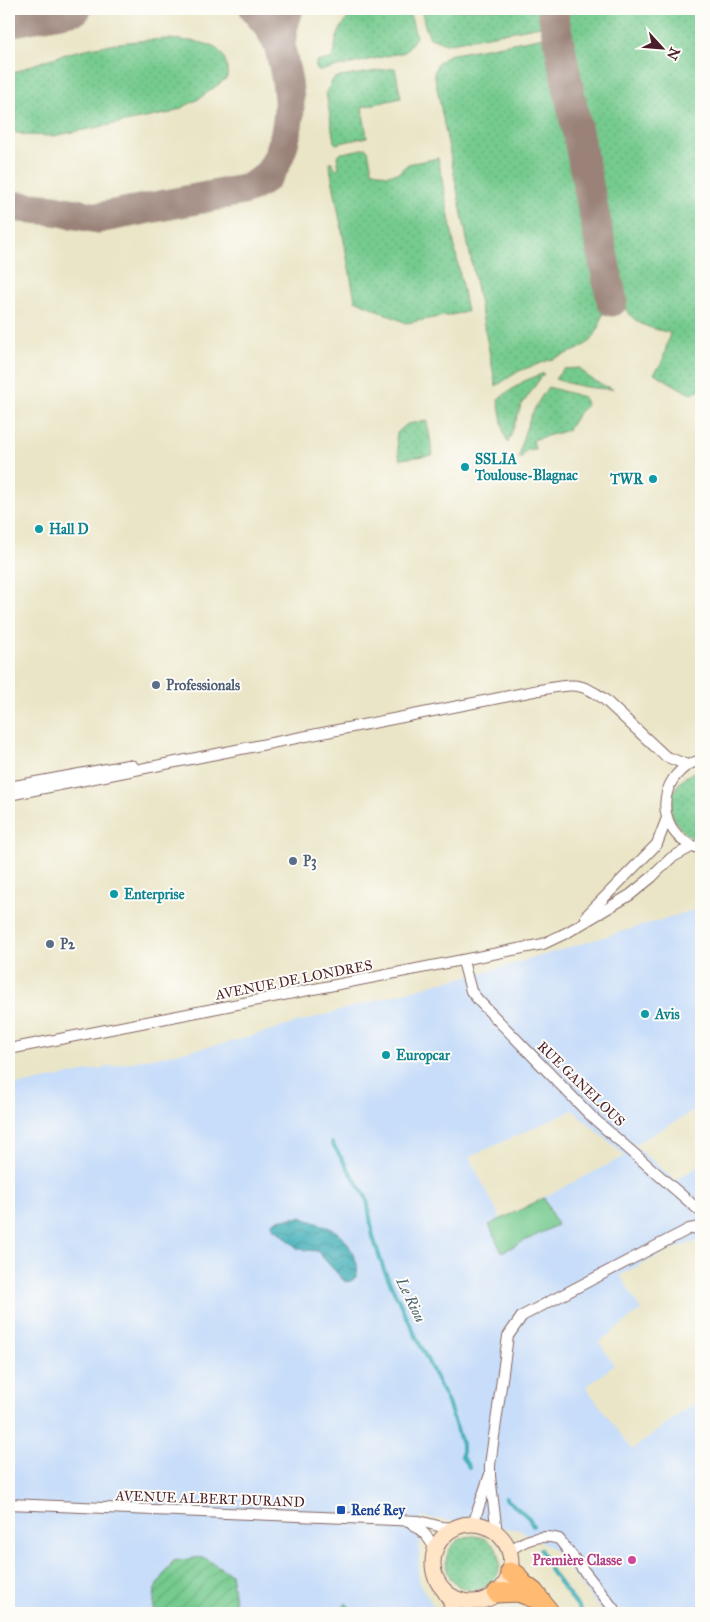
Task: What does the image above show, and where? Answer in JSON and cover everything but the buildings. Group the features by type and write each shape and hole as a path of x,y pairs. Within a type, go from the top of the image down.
{"highway":[{"path":"510,1572 534,1592 545,1607"},
{"path":"497,1593 523,1593 545,1607"}],"street":[{"path":"9,795 547,689 579,685 593,691 604,699 665,756 687,765"},
{"path":"697,847 678,837 670,827 665,801 668,788 674,777 687,765 701,760"},
{"path":"9,788 128,765 146,768"},
{"name":"AVENUE DE LONDRES","path":"580,924 657,844 667,818"},
{"name":"AVENUE DE LONDRES","path":"9,1049 543,944 568,932 630,895 671,858 697,847"},
{"name":"RUE GANELOUS","path":"463,961 471,991 485,1006 592,1117 701,1212"},
{"path":"473,1524 490,1476 508,1336 522,1316 689,1229 701,1227"},
{"path":"490,1476 497,1533"},
{"name":"AVENUE ALBERT DURAND","path":"9,1504 419,1521 442,1527 456,1528"},
{"path":"409,1522 424,1531 436,1552"},
{"path":"444,1590 470,1608 497,1593 507,1580 510,1572 509,1551 503,1539 486,1526 473,1524 456,1528 444,1536 436,1552 433,1564 434,1572 440,1585 451,1602 452,1613"},
{"path":"509,1551 526,1540 542,1536 558,1539 617,1613"}],"shaded area":[{"path":"701,908 701,1107 634,1145 675,1180 701,1165 701,1240 672,1249 620,1275 641,1310 599,1342 614,1365 586,1387 632,1450 701,1398 701,1613 603,1613 552,1548 520,1530 421,1517 418,1581 434,1607 434,1613 9,1613 9,1087 226,1043 441,982 483,973","holes":["573,1110 625,1156 501,1219 469,1157"]},
{"path":"512,1609 529,1610 531,1613 500,1613"}],"green space":[{"path":"358,9 409,9 416,37 405,52 319,71 316,69 316,62 333,58 336,40 341,28"},
{"path":"421,9 543,9 546,25 446,44 430,38"},
{"path":"561,9 701,9 701,390 690,394 654,373 662,363 670,333 637,322 623,305"},
{"path":"550,36 604,308 599,328 591,341 577,350 519,371 496,386 434,73 437,64 448,55"},
{"path":"169,39 210,45 218,50 227,66 227,78 197,100 171,113 53,136 26,135 9,131 9,75 48,60 87,49 127,42"},
{"path":"395,68 401,98 362,107 367,137 336,144 334,142 326,92 334,78"},
{"path":"366,148 372,170 386,175 398,173 408,164 438,158 467,312 406,323 355,300 329,162 332,162 336,169 339,168 338,154"},
{"path":"580,368 587,376 613,389 584,387 555,379 563,369"},
{"path":"544,373 521,406 508,443 504,434 498,399 524,381"},
{"path":"548,387 584,397 586,406 577,415 568,430 533,440 535,449 530,449 524,453 522,458 519,458 529,421"},
{"path":"427,421 433,455 400,459 396,439 397,433 407,424"},
{"path":"701,769 701,842 688,835 679,826 673,816 671,805 673,794 678,784"},
{"path":"544,1198 557,1225 502,1252 489,1225"},
{"path":"468,1536 478,1536 488,1540 496,1548 500,1563 496,1578 488,1586 478,1590 468,1590 458,1586 450,1578 446,1568 446,1558 450,1548 458,1540"},
{"path":"203,1557 231,1574 237,1613 153,1613 155,1589 173,1561"},
{"path":"346,1603 355,1613 336,1613"}],"water":[{"path":"300,1217 329,1227 342,1236 356,1260 357,1275 353,1280 345,1282 317,1251 298,1249 274,1229 272,1224 276,1220"}],"waterway":[{"name":"Le Riou","path":"332,1143 367,1199 373,1237 384,1270 448,1403 462,1444 462,1457 469,1467"},
{"name":"Le Riou","path":"505,1498 529,1518 533,1526"},
{"name":"Le Riou","path":"540,1549 553,1574 583,1613"}],"taxiway":[{"path":"9,22 76,9"},
{"path":"255,9 270,27 280,48 282,28 288,9"},
{"path":"552,9 612,301"},
{"path":"9,206 54,210 98,218 243,190 260,182 275,165 284,140 289,113 286,74 280,48"}],"place":[{"name":"SSLIA Toulouse-Blagnac","path":"465,467"},
{"name":"TWR","path":"653,479"},
{"name":"Hall D","path":"39,529"},
{"name":"Professionals","path":"156,685"},
{"name":"P3","path":"293,861"},
{"name":"Enterprise","path":"114,894"},
{"name":"P2","path":"50,944"},
{"name":"Avis","path":"645,1014"},
{"name":"Europcar","path":"386,1055"},
{"name":"René Rey","path":"341,1510"},
{"name":"Première Classe","path":"632,1560"}]}
